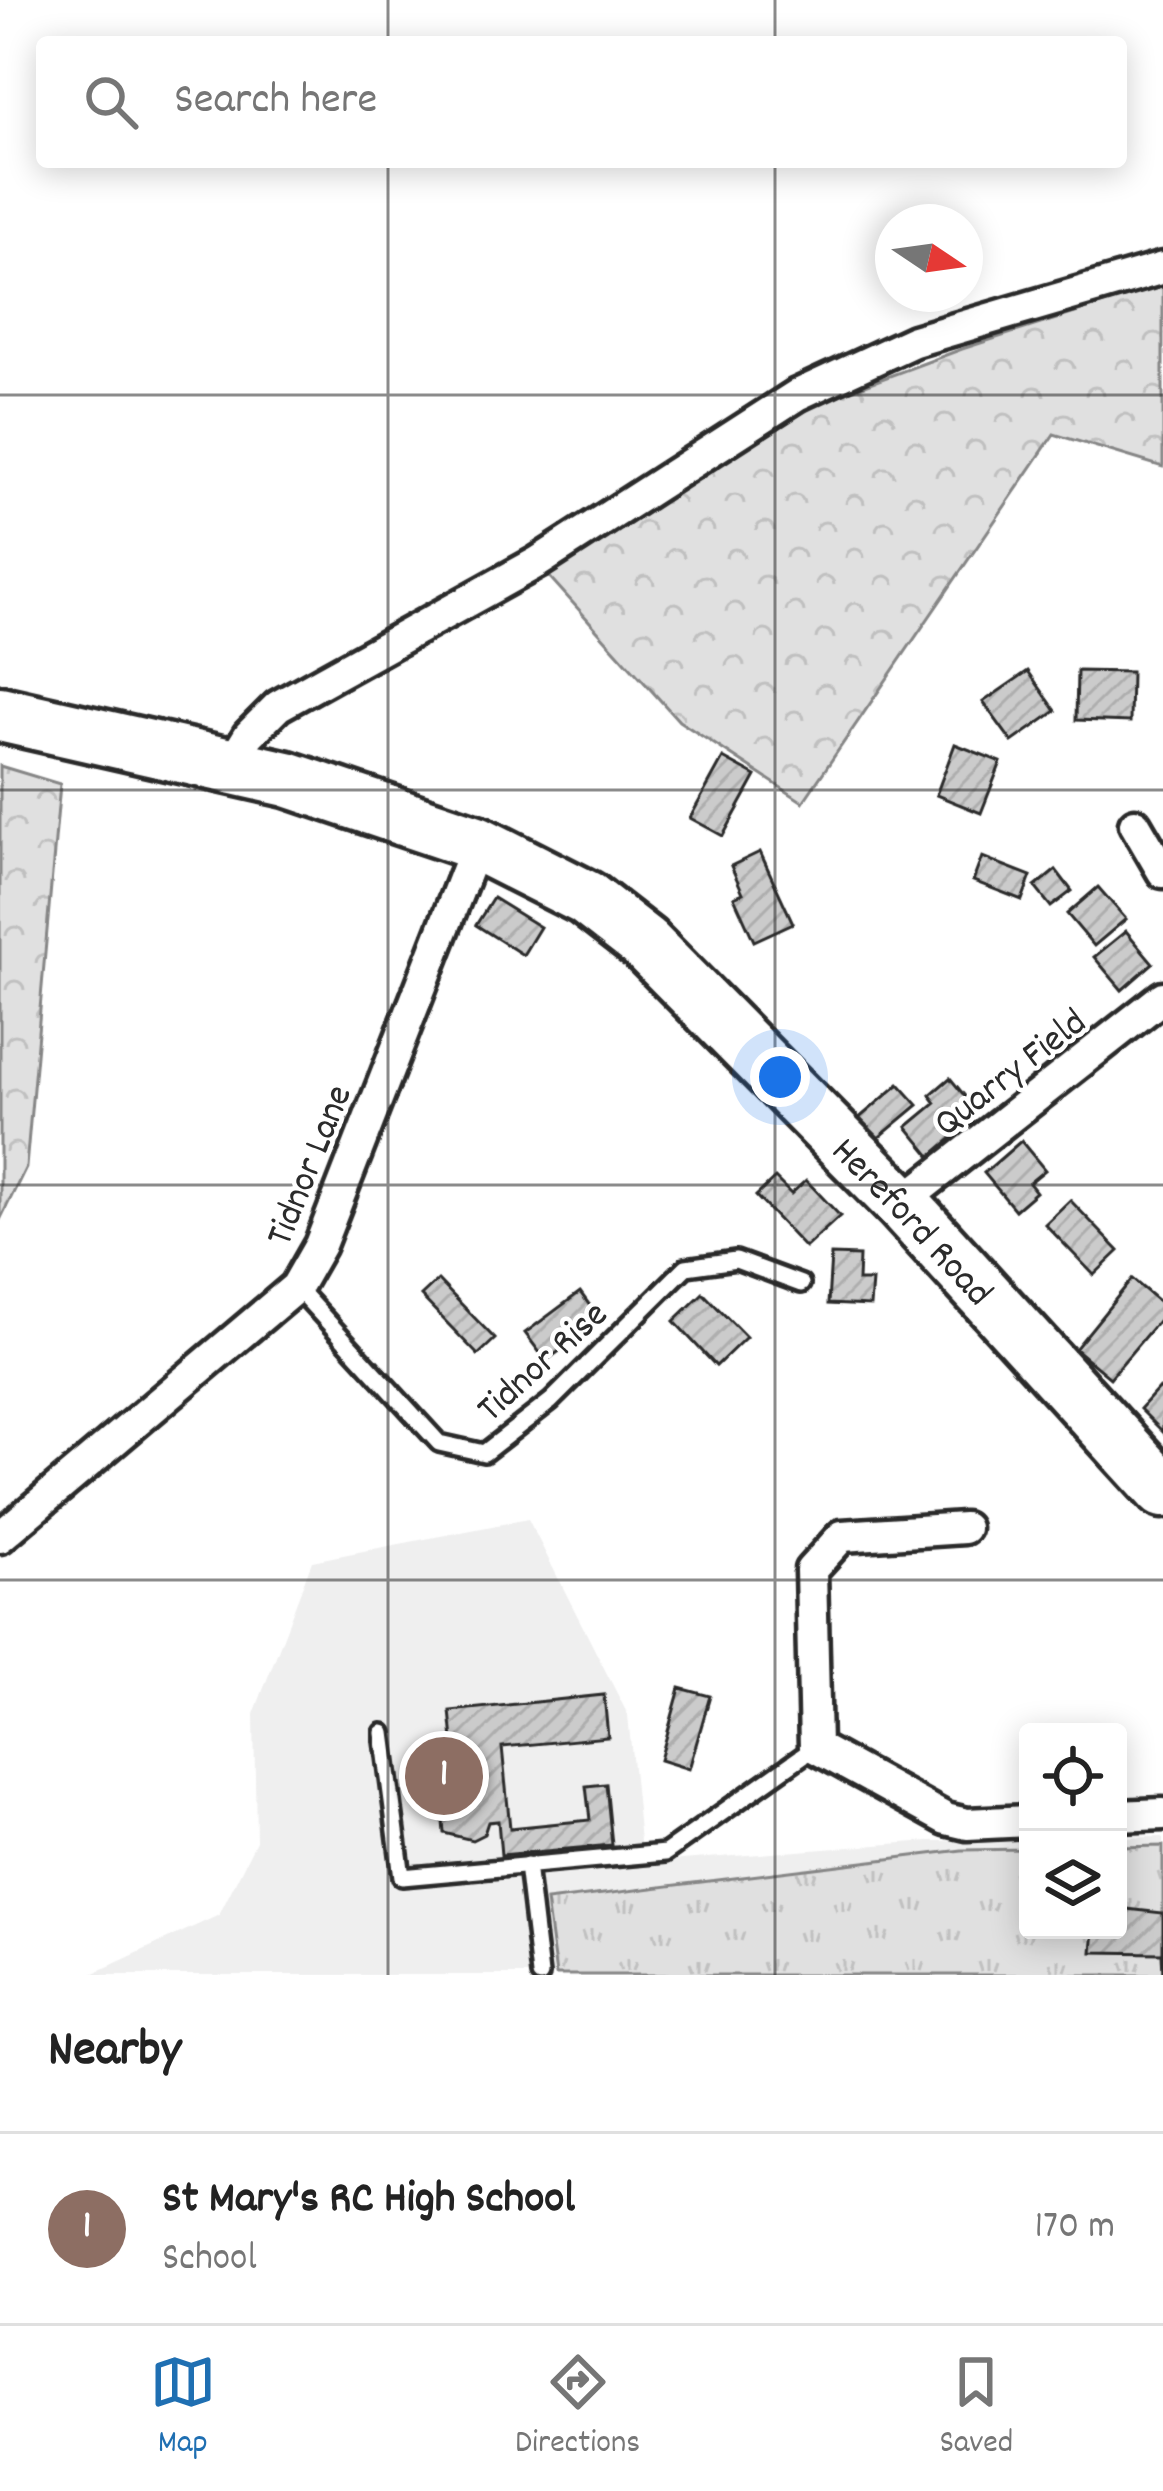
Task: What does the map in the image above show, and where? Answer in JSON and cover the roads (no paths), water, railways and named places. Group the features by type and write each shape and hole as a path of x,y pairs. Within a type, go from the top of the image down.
{"highway":[{"name":"Hereford Road","path":"15,717 287,779 477,843 586,898 644,944 901,1203 1163,1490"}],"street":[{"path":"230,766 250,734 278,706 538,562 797,395 914,341 1163,268"},
{"path":"1135,824 1163,872"},
{"name":"Tidnor Lane","path":"0,1537 296,1287 320,1245 477,843"},
{"name":"Quarry Field","path":"901,1203 1163,997"},
{"path":"964,1528 842,1536 811,1570 815,1747 946,1820 1019,1821"},
{"path":"1127,1816 1163,1814"}],"lane":[{"name":"Tidnor Rise","path":"296,1287 439,1443 484,1453 550,1401 686,1267 736,1261 801,1284"},
{"path":"383,1733 402,1876 665,1853 815,1747"},
{"path":"527,1865 540,1975"}],"place":[{"name":"St Mary's RC High School","path":"444,1776"}]}
